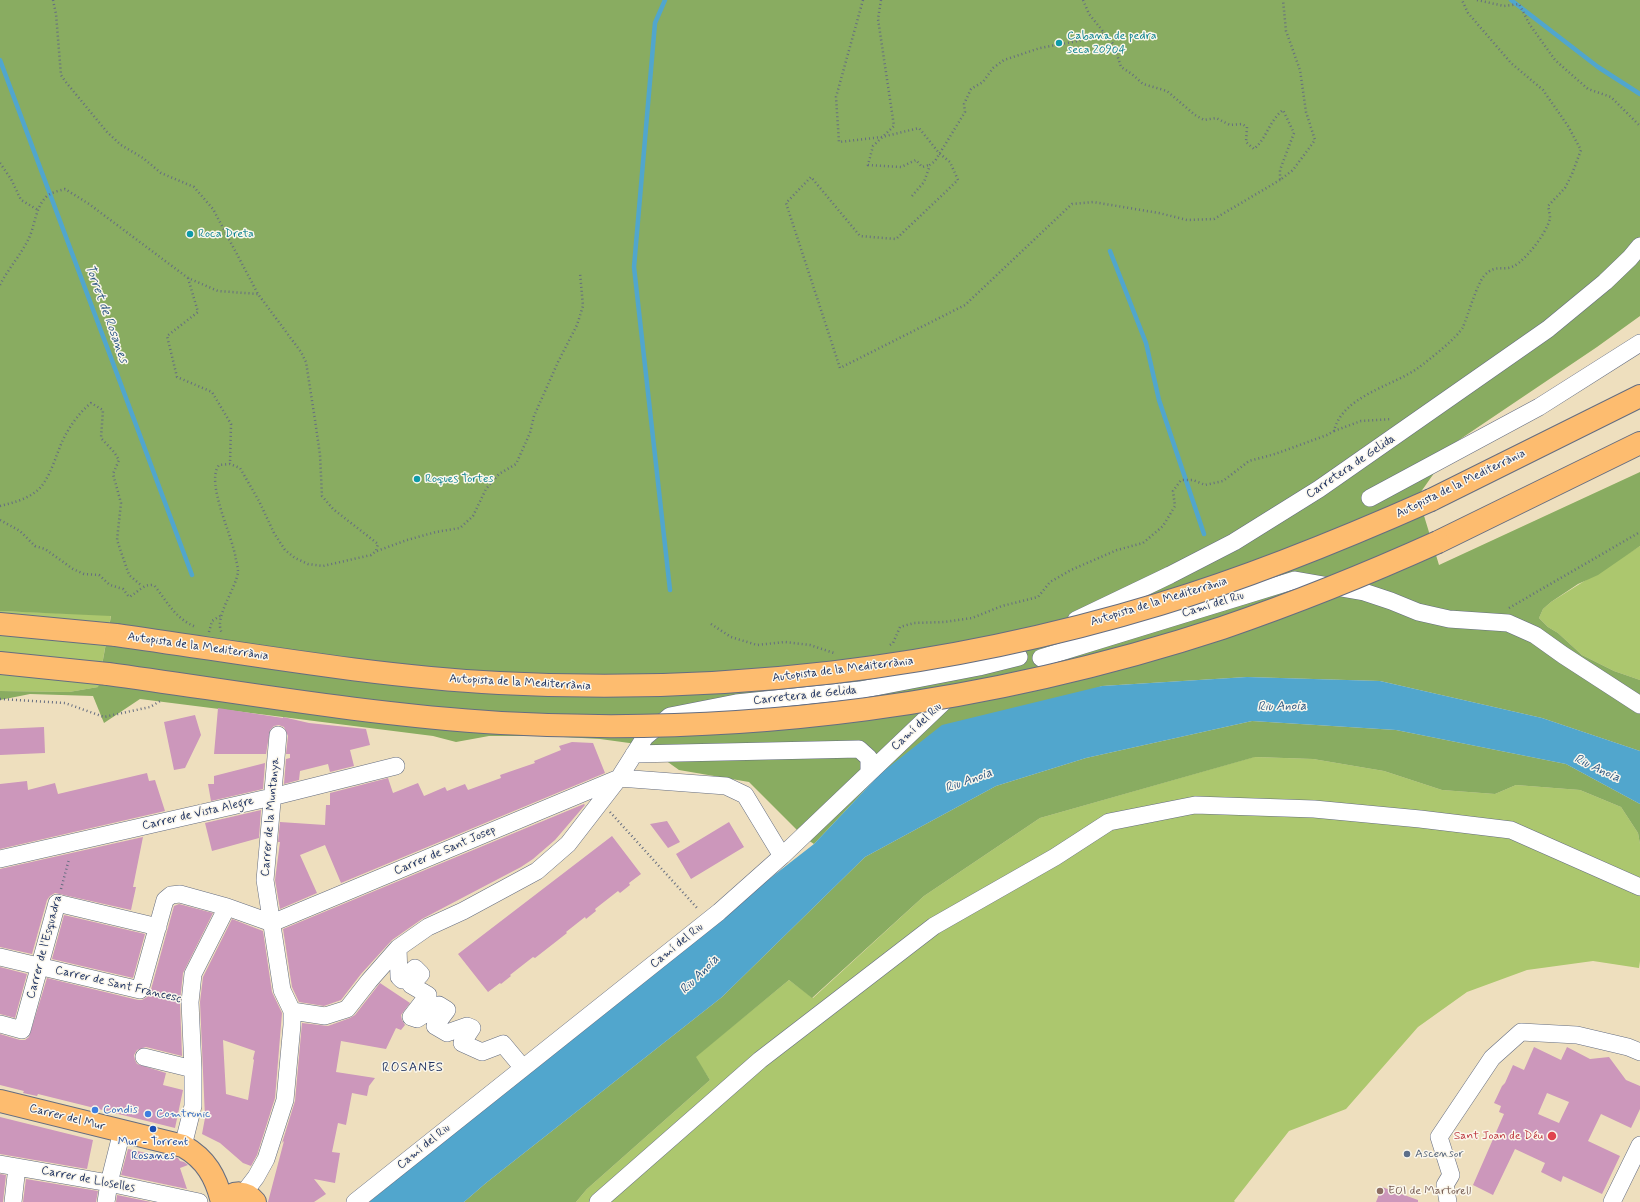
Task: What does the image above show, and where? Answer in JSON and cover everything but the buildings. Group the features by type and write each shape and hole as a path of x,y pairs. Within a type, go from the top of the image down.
{"main road":[{"name":"Autopista de la Mediterrània","path":"0,624 116,635 371,672 499,683 664,686 768,679 874,667 951,655 1023,641 1126,614 1196,593 1295,558 1431,500 1640,396"},
{"path":"0,663 108,674 360,710 432,718 504,723 577,726 671,726 794,718 866,709 938,699 1044,677 1149,650 1253,617 1354,579 1438,542 1640,443"},
{"name":"Carrer del Mur","path":"0,1101 183,1146 197,1156 215,1179 236,1199"}],"street":[{"name":"Carretera de Gelida","path":"292,1011 325,1016 347,1010 369,981 398,948 428,927 463,911 537,871 568,844 619,778 646,737 670,716 736,703 860,690 980,666 1019,657 1022,647 1030,644 1037,651 1079,619 1234,542 1319,489 1548,329 1605,282 1640,246"},
{"path":"1370,498 1539,407 1640,343"},
{"name":"Camí del Riu","path":"1037,651 1296,580 1364,592 1391,600 1418,612 1449,619 1508,623 1535,635 1640,705"},
{"name":"Camí del Riu","path":"355,1202 708,921 782,856 980,666"},
{"name":"Carrer de la Muntanya","path":"278,735 265,880 282,990 292,1011"},
{"path":"634,754 859,749 869,758 869,772"},
{"name":"Carrer de Vista Alegre","path":"0,859 272,797 396,766"},
{"path":"619,778 726,786 745,795 782,856"},
{"name":"Carrer de Sant Josep","path":"272,923 619,778"},
{"path":"598,1202 760,1060 934,926 1055,857 1109,822 1195,805 1314,810 1420,819 1511,830 1640,887"},
{"path":"140,990 165,900 171,895 180,894 227,906 272,923"},
{"path":"57,904 158,927"},
{"name":"Carrer de l'Esquadra","path":"0,1024 22,1030 57,904"},
{"path":"183,1146 193,1106 190,1002 193,974 227,906"},
{"path":"398,948 399,977 402,980 415,968 421,974 410,985 428,994 411,1017 417,1019 438,1005 447,1010 435,1026 446,1033 466,1026 472,1028 462,1043 482,1052 503,1044 523,1068"},
{"name":"Carrer de Sant Francesc","path":"0,957 140,990"},
{"path":"236,1199 256,1177 266,1159 284,1100 292,1025 292,1011"},
{"path":"1448,1202 1445,1185 1451,1175 1439,1137 1492,1058 1520,1029 1577,1035 1628,1047 1640,1052"},
{"path":"144,1057 193,1070"},
{"path":"106,1202 109,1183 122,1131"},
{"path":"1612,1202 1640,1145"},
{"name":"Carrer de Lloselles","path":"0,1164 109,1183 199,1202"},
{"path":"14,1202 17,1167"}],"path":[{"path":"53,0 56,14 61,76 64,81 107,132 121,145 143,158 161,173 194,187 213,209 258,294 301,352 306,362 320,455 322,496 333,509 378,544 376,551"},
{"path":"863,0 836,97 839,142 882,138 919,128 939,153 950,162 958,180 896,239 860,236 812,177 786,203 840,368 965,305 1072,204 1093,202 1159,213 1187,220 1214,219 1280,180 1293,170 1314,140 1306,112 1300,70 1286,31 1283,0"},
{"path":"881,0 878,19 894,126 873,146 868,165 901,167 916,160 922,167 930,165 935,161 965,112 964,104 971,89 983,82 993,68 1004,60 1040,48 1094,38 1104,33"},
{"path":"1083,0 1089,14 1114,45 1121,67 1143,84 1167,91 1195,116 1204,120 1216,118 1230,125 1242,124 1247,127 1246,142 1254,149 1262,142 1268,128 1276,116 1283,110 1294,133 1280,170 1280,180"},
{"path":"1334,431 1336,423 1355,402 1417,369 1462,329 1482,277 1494,268 1513,266 1526,256 1542,235 1550,219 1548,206 1565,188 1581,150 1568,126 1543,90 1511,63 1468,13 1462,0"},
{"path":"1477,0 1504,6 1519,4"},
{"path":"1519,4 1521,0"},
{"path":"1519,4 1530,25 1555,60 1588,89 1610,97 1640,126"},
{"path":"0,163 11,179 21,200 38,210"},
{"path":"912,196 924,182 930,165"},
{"path":"0,285 28,240 38,210 46,197 54,192 65,189 89,204 188,278 218,291 258,294"},
{"path":"224,636 220,630 221,616 230,596 238,571 233,544 215,490 214,475 215,470 219,465 230,464 240,468 259,501 274,534 285,550 295,558 308,564 323,566 371,555 376,551 407,540 436,532 460,528 473,516 486,489 499,474 516,464 530,433 534,416 541,399 577,325 582,306 580,273"},
{"path":"188,278 198,312 166,336 177,377 212,392 231,424 230,464"},
{"path":"0,506 18,502 36,492 47,478 66,433 84,409 91,403 102,410 101,438 114,452 118,460 113,474 121,504 117,540 129,574 142,586"},
{"path":"886,648 893,643 900,627 914,623 944,622 972,618 1002,606 1038,597 1050,582 1071,570 1117,550 1143,543 1163,526 1175,506 1173,491 1181,480 1193,480 1205,485 1223,481 1249,461 1312,442 1334,431 1362,421 1397,418 1408,428"},
{"path":"0,520 20,531 34,546 45,549 73,569 84,574 99,576 110,585 123,589 129,597 136,594 142,586 147,584 154,585 173,612 188,624 197,628"},
{"path":"1487,622 1640,532"},
{"path":"711,624 731,637 757,645 785,642 810,644 836,654"},
{"path":"204,629 210,630"},
{"path":"0,699 65,703 104,716 150,707"},
{"path":"601,802 708,921"},
{"name":"Carrer de l'Esquadra","path":"57,904 73,842"},
{"name":"Carrer de Sant Francesc","path":"140,990 190,1002"}],"green space":[{"path":"0,0 1640,0 1640,316 1597,347 1456,442 1418,496 1439,565 1640,472 1640,546 1598,575 1578,584 1551,602 1543,609 1539,618 1582,655 1614,671 1640,680 1640,751 1542,718 1380,681 1247,677 1102,686 880,774 814,844 805,838 749,782 679,770 644,745 600,739 545,736 489,736 456,742 433,736 140,699 104,723 93,696 30,694 0,700 0,691 69,692 98,687 111,616 0,611"},
{"path":"1640,546 1640,680 1614,671 1582,655 1539,618 1543,609 1551,602"},
{"path":"0,611 111,615 98,687 69,692 0,691"},
{"path":"1252,721 1396,730 1566,764 1640,804 1640,844 1638,833 1621,807 1580,790 1516,785 1495,794 1442,790 1384,771 1313,759 1255,757 1040,818 924,896 812,998 789,980 696,1057 710,1080 587,1189 576,1202 464,1202 722,997 865,857 996,786 1086,758"},
{"path":"1254,757 1313,759 1384,771 1442,790 1495,794 1516,785 1580,790 1621,807 1638,833 1640,844 1639,968 1593,961 1527,970 1467,992 1418,1027 1346,1109 1289,1131 1234,1201 1235,1202 576,1202 587,1189 710,1080 695,1057 789,980 813,998 924,896 1040,818"}],"water":[{"name":"Riu Anoia","path":"1247,677 1380,681 1542,718 1640,751 1640,804 1566,764 1396,730 1252,721 1086,758 996,786 865,857 722,997 464,1202 369,1202 728,911 814,844 880,774 942,725 1102,686"}],"waterway":[{"path":"665,0 655,23 634,267 670,590"},
{"path":"1511,0 1598,67 1640,94"},
{"name":"Torret de Rosanes","path":"0,60 192,575"},
{"path":"1110,251 1146,343 1159,400 1204,534"}],"place":[{"name":"Cabana de pedra seca 20904","path":"1059,43"},
{"name":"Roca Dreta","path":"190,234"},
{"name":"Roques Tortes","path":"417,479"},
{"name":"Condis","path":"95,1110"},
{"name":"Comtronic","path":"148,1114"},
{"name":"Mur - Torrent Rosanes","path":"153,1129"},
{"name":"Sant Joan de Déu","path":"1552,1136"},
{"name":"Ascensor","path":"1407,1154"},
{"name":"EOI de Martorell","path":"1380,1191"}],"district":[{"name":"ROSANES","path":"413,1068"}]}
